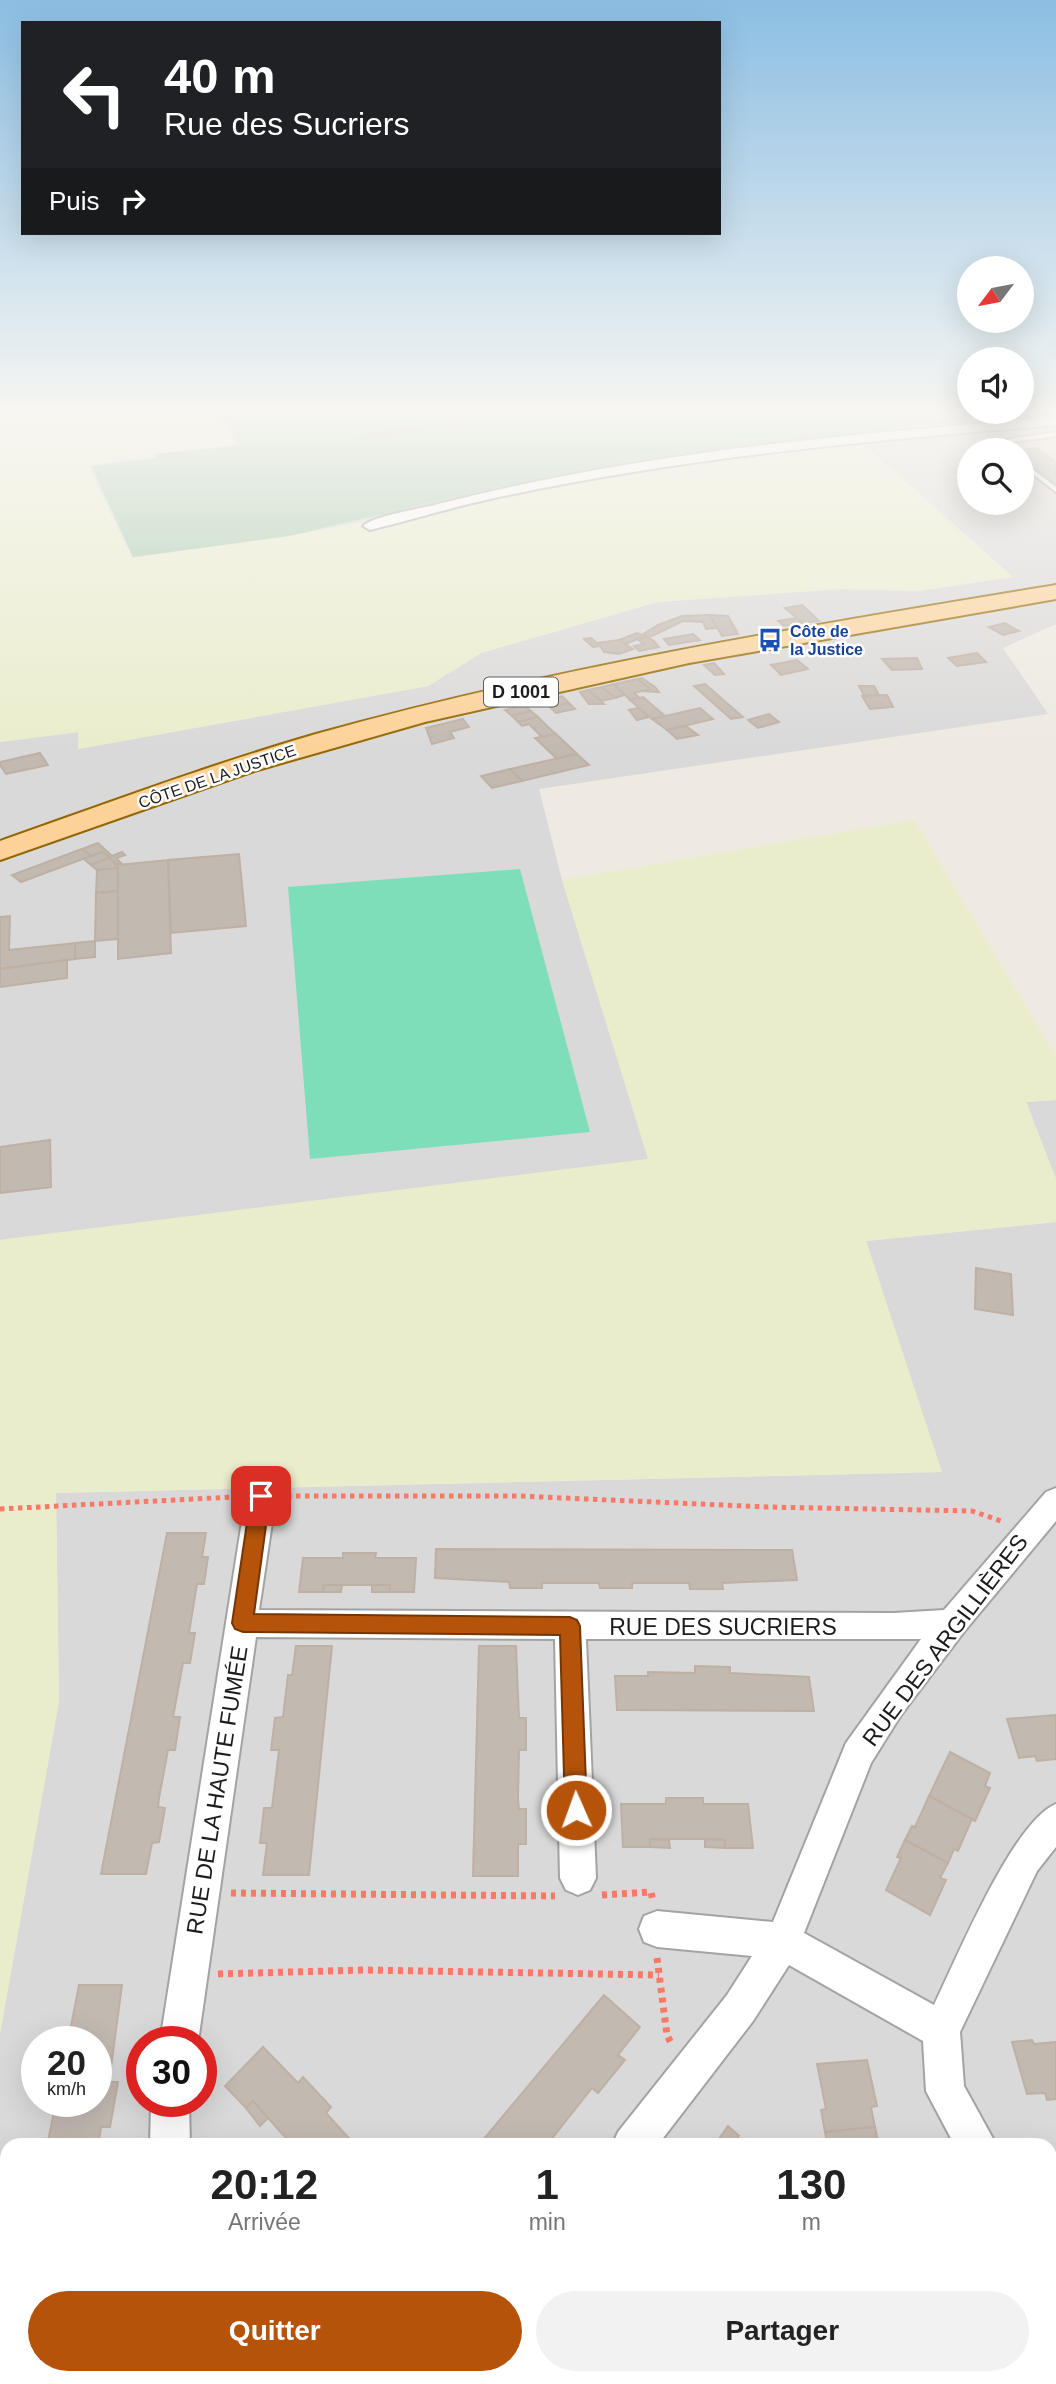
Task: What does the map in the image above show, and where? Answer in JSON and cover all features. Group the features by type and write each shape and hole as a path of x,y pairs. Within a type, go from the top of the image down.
{"main road":[{"name":"CÔTE DE LA JUSTICE","path":"0,851 246,765 407,719 687,655 1056,592"}],"street":[{"name":"RUE DE LA HAUTE FUMÉE","path":"181,2026 261,1496"},
{"name":"RUE DES ARGILLIÈRES","path":"638,2138 740,2008 783,1941 858,1754 890,1705 952,1623 1056,1500"},
{"name":"RUE DES SUCRIERS","path":"243,1623 894,1627 952,1623"},
{"path":"570,1626 577,1890"},
{"path":"972,2138 945,2091 941,2030 1025,1859 1056,1820"},
{"path":"657,1929 783,1941 941,2030"},
{"path":"170,2117 170,2138"}],"path":[{"path":"0,1509 261,1496 519,1496 767,1507 972,1511 1028,1530"},
{"path":"202,1893 577,1890 651,1892 667,2035 686,2077"},
{"path":"189,1975 365,1970 659,1975"}],"shaded area":[{"path":"117,526 342,526 276,539 132,559"},
{"path":"456,526 1056,526 1056,624 1003,648 1048,714 539,789 562,880 649,1159 0,1240 0,742 78,732 78,749 428,686 481,653 657,602 840,589 920,591"},
{"path":"1056,1100 1056,1179 1026,1102"},
{"path":"1056,1222 1056,2138 0,2138 0,2034 59,1701 56,1493 941,1472 866,1241"}],"green space":[{"path":"0,526 117,526 132,558 341,526 956,526 1013,577 920,591 840,589 657,602 481,653 428,686 78,749 78,732 0,742"},
{"path":"119,526 331,526 289,536 133,557"},
{"path":"914,820 1056,1057 1056,1100 1026,1102 1056,1179 1056,1222 866,1241 942,1472 56,1493 59,1701 0,2034 0,1240 648,1159 562,880"},
{"path":"520,869 590,1132 310,1159 288,887"}],"building":[{"path":"802,605 819,621 803,623 785,608"},
{"path":"710,615 717,628 706,629 703,622 683,621 648,638 642,635 658,625 682,616"},
{"path":"710,615 728,616 738,634 722,636"},
{"path":"796,618 803,623 784,626 778,621"},
{"path":"1005,623 1019,631 1003,635 989,627"},
{"path":"637,633 645,636 626,644 619,640"},
{"path":"693,634 700,640 669,645 664,639"},
{"path":"645,636 659,647 639,651 634,646 644,644 637,639"},
{"path":"591,638 597,643 619,640 633,649 619,654 604,652 600,646 593,647 584,639"},
{"path":"977,653 986,662 957,666 948,658"},
{"path":"917,658 922,669 892,670 882,659"},
{"path":"797,660 808,669 781,675 771,665"},
{"path":"714,663 724,674 715,675 704,665"},
{"path":"642,678 659,692 642,691 650,689 638,679"},
{"path":"637,679 650,689 634,693 640,698 630,700 614,684"},
{"path":"614,684 624,695 615,698 602,687"},
{"path":"705,684 743,717 731,719 694,686"},
{"path":"859,686 874,686 879,695 862,696 864,695"},
{"path":"602,687 615,698 601,701 588,690"},
{"path":"588,690 604,704 589,704 580,692"},
{"path":"887,695 893,707 870,709 862,696"},
{"path":"562,696 569,703 550,707 543,701"},
{"path":"643,697 665,716 652,719 630,700"},
{"path":"569,703 575,709 556,713 550,707"},
{"path":"524,705 531,711 512,716 505,710"},
{"path":"638,708 649,717 637,720 629,710"},
{"path":"700,708 713,719 667,730 652,719"},
{"path":"531,711 538,717 518,722 512,716"},
{"path":"769,714 779,722 758,728 748,720"},
{"path":"538,717 556,734 543,738 529,724 522,726 518,722"},
{"path":"463,719 469,727 450,732 454,738 432,744 426,728"},
{"path":"686,726 698,735 677,739 667,730"},
{"path":"556,734 577,754 556,758 535,738"},
{"path":"40,753 48,765 6,774 0,765 0,762"},
{"path":"577,754 589,765 522,781 510,769"},
{"path":"510,769 522,781 492,788 481,776"},
{"path":"98,843 112,856 122,852 125,855 116,858 121,863 117,864 102,852 91,856 82,849"},
{"path":"82,849 91,856 21,882 12,875"},
{"path":"102,852 110,858 91,865 84,859"},
{"path":"239,854 246,926 171,933 168,860"},
{"path":"110,858 118,868 97,870 91,865"},
{"path":"168,860 171,953 118,959 118,865"},
{"path":"118,868 118,891 96,893 97,870"},
{"path":"118,891 118,939 95,941 96,893"},
{"path":"10,916 9,950 75,943 75,959 0,969 0,917"},
{"path":"95,941 95,957 75,959 75,943"},
{"path":"67,960 67,978 0,987 0,969"},
{"path":"50,1140 51,1187 0,1193 0,1147"},
{"path":"976,1268 1011,1274 1013,1315 975,1309"},
{"path":"167,1533 206,1533 202,1557 208,1557 204,1584 197,1584 189,1633 195,1633 190,1663 183,1663 173,1717 180,1717 175,1750 168,1750 159,1798 158,1807 165,1808 159,1842 152,1843 146,1874 101,1874"},
{"path":"436,1549 792,1550 797,1580 722,1583 723,1589 690,1589 689,1583 632,1583 632,1588 600,1588 599,1583 542,1583 542,1588 510,1588 509,1582 435,1578"},
{"path":"343,1553 376,1553 375,1558 416,1558 414,1592 390,1592 390,1585 324,1585 323,1592 299,1592 303,1558 343,1558"},
{"path":"324,1585 342,1585 341,1592 323,1592"},
{"path":"372,1585 390,1585 390,1592 372,1592"},
{"path":"296,1646 332,1646 309,1875 263,1875 267,1843 260,1843 264,1808 272,1808 279,1750 271,1750 275,1718 283,1717 288,1675 292,1675"},
{"path":"479,1646 516,1646 519,1718 526,1718 526,1750 519,1750 518,1799 519,1809 526,1809 526,1844 518,1844 518,1876 473,1876"},
{"path":"695,1666 730,1667 730,1673 809,1677 814,1711 617,1710 615,1676 648,1676 648,1672 695,1673"},
{"path":"1056,1715 1056,1759 1037,1761 1035,1756 1019,1758 1007,1719"},
{"path":"950,1752 990,1773 985,1786 990,1788 975,1821 929,1796"},
{"path":"929,1796 972,1819 958,1851 954,1849 948,1863 905,1840 912,1826 915,1827"},
{"path":"666,1798 703,1798 703,1804 748,1804 753,1848 725,1848 725,1840 705,1839 650,1839 650,1847 623,1847 621,1804 666,1804"},
{"path":"650,1839 669,1840 670,1848 650,1847"},
{"path":"705,1839 725,1840 725,1848 705,1847"},
{"path":"905,1840 948,1863 940,1878 946,1880 930,1915 886,1890 901,1858 897,1857"},
{"path":"79,1985 122,1985 112,2060 112,2026 71,2026"},
{"path":"604,1995 640,2027 618,2055 625,2060 598,2093 592,2088 552,2138 485,2138"},
{"path":"1032,2040 1034,2044 1056,2042 1056,2099 1047,2100 1045,2093 1027,2094 1012,2042"},
{"path":"263,2047 298,2083 303,2077 331,2107 326,2113 349,2138 286,2138 253,2101 246,2108 225,2086"},
{"path":"867,2060 877,2106 871,2107 875,2127 825,2132 821,2110 826,2109 817,2064"},
{"path":"112,2082 118,2082 112,2116"},
{"path":"253,2101 268,2118 260,2126 246,2108"},
{"path":"53,2117 112,2117 110,2127 101,2127 99,2138 49,2138"},
{"path":"728,2126 739,2136 738,2138 720,2138"},
{"path":"875,2127 877,2138 826,2138 825,2132"}],"place":[{"name":"Côte de la Justice","path":"770,640"}],"route":[{"path":"261,1496 243,1623 570,1626 576,1810"}]}
